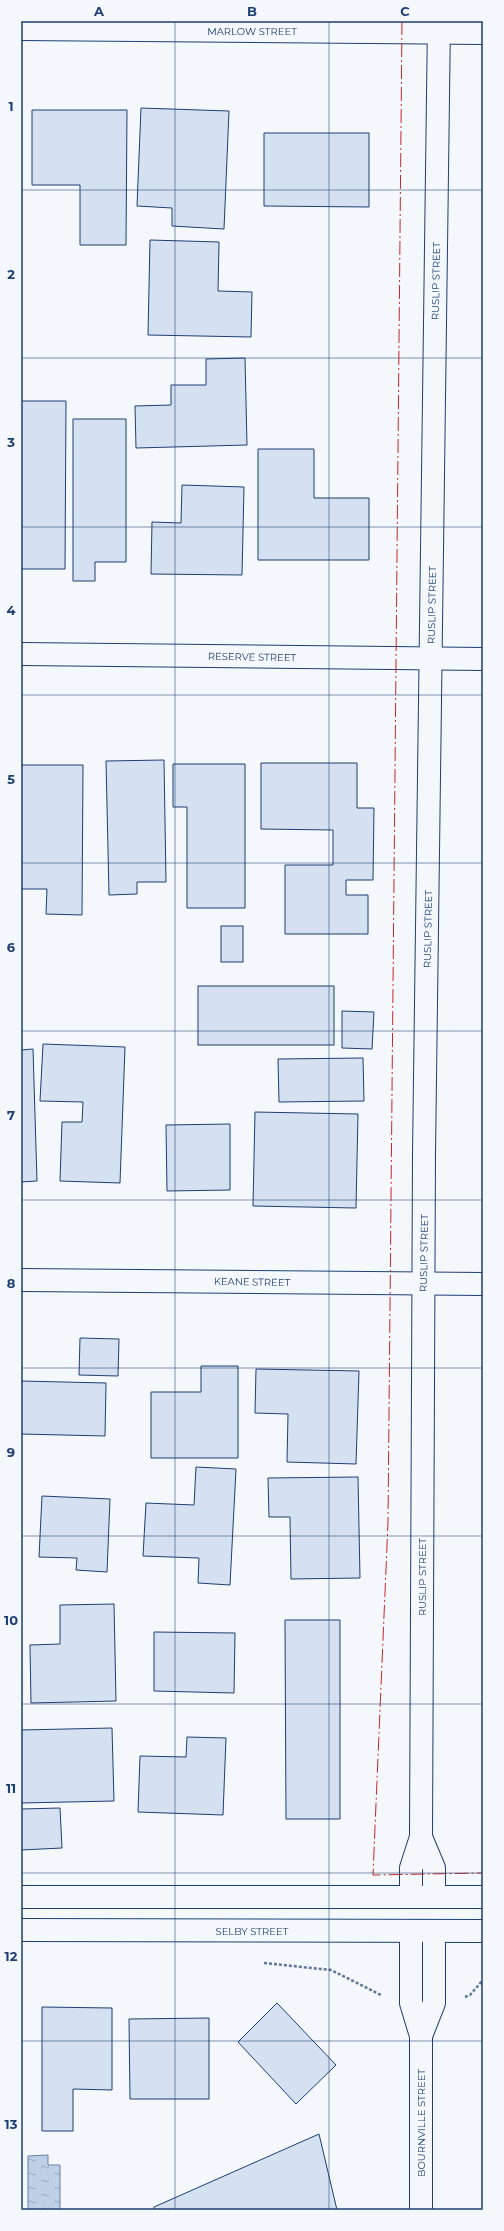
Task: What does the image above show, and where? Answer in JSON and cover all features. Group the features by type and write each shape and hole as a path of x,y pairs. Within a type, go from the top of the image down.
{"street":[{"name":"MARLOW STREET","path":"21,29 438,27 483,33"},
{"name":"RUSLIP STREET","path":"411,1897 411,1868 422,1837 423,1284 438,27"},
{"name":"RESERVE STREET","path":"21,654 483,659"},
{"name":"KEANE STREET","path":"21,1280 483,1284"},
{"name":"RUSLIP STREET","path":"422,1837 434,1868 434,1897"},
{"path":"21,1897 483,1897"},
{"name":"SELBY STREET","path":"21,1930 483,1931"},
{"name":"BOURNVILLE STREET","path":"411,1931 411,2004 422,2036 421,2210"},
{"name":"BOURNVILLE STREET","path":"422,2036 434,2004 434,1931"}],"path":[{"path":"258,1963 331,1970 384,1996"}],"water":[{"path":"48,2155 48,2165 60,2165 60,2210 28,2210 28,2156"}],"building":[{"path":"141,108 229,111 224,229 172,226 172,208 137,206"},
{"path":"32,110 127,110 126,245 80,245 80,185 32,185"},
{"path":"264,133 369,133 369,207 264,206"},
{"path":"150,240 219,242 218,291 252,292 251,337 148,335"},
{"path":"245,358 247,445 136,448 135,406 171,405 171,385 206,385 206,359"},
{"path":"21,401 66,401 65,569 21,569"},
{"path":"73,419 126,419 126,562 95,562 95,581 73,581"},
{"path":"258,449 314,449 314,498 369,498 369,560 258,560"},
{"path":"182,485 244,487 242,575 151,574 152,522 181,523"},
{"path":"164,760 166,882 137,882 137,894 109,895 106,761"},
{"path":"261,763 357,763 357,808 374,808 373,880 346,880 346,895 368,895 368,934 285,934 285,865 333,865 333,830 261,829"},
{"path":"173,764 245,764 245,908 187,908 187,807 173,807"},
{"path":"21,765 83,765 82,915 46,914 47,889 21,889"},
{"path":"221,926 243,926 243,962 221,962"},
{"path":"198,986 334,986 334,1045 198,1045"},
{"path":"342,1011 374,1012 372,1049 342,1048"},
{"path":"43,1044 125,1047 120,1183 60,1181 62,1122 82,1122 83,1102 40,1101"},
{"path":"33,1049 37,1181 21,1182 21,1050"},
{"path":"363,1058 364,1101 279,1102 278,1059"},
{"path":"255,1112 358,1114 356,1208 253,1206"},
{"path":"230,1124 230,1190 167,1191 166,1125"},
{"path":"80,1338 119,1339 118,1376 79,1375"},
{"path":"201,1366 238,1366 238,1458 151,1458 151,1392 201,1392"},
{"path":"256,1369 359,1371 356,1464 287,1462 288,1414 255,1413"},
{"path":"21,1381 106,1383 105,1436 21,1434"},
{"path":"196,1467 236,1469 230,1585 198,1583 199,1558 143,1556 146,1503 194,1505"},
{"path":"358,1477 360,1578 291,1579 290,1517 269,1517 268,1478"},
{"path":"42,1496 110,1499 107,1572 76,1570 77,1558 39,1557"},
{"path":"114,1604 116,1701 31,1703 30,1645 60,1644 60,1605"},
{"path":"285,1620 340,1620 340,1819 286,1819"},
{"path":"154,1632 235,1633 234,1693 154,1691"},
{"path":"112,1728 114,1801 21,1803 21,1730"},
{"path":"187,1737 226,1738 223,1815 138,1812 140,1756 186,1757"},
{"path":"60,1808 62,1848 21,1850 21,1809"},
{"path":"277,2003 336,2065 296,2104 238,2042"},
{"path":"42,2007 112,2008 112,2090 73,2089 73,2131 42,2131"},
{"path":"209,2018 209,2099 130,2099 129,2019"},
{"path":"319,2134 337,2210 154,2210 154,2207"}],"power":[{"path":"402,21 388,1522 373,1875 483,1873"}]}
